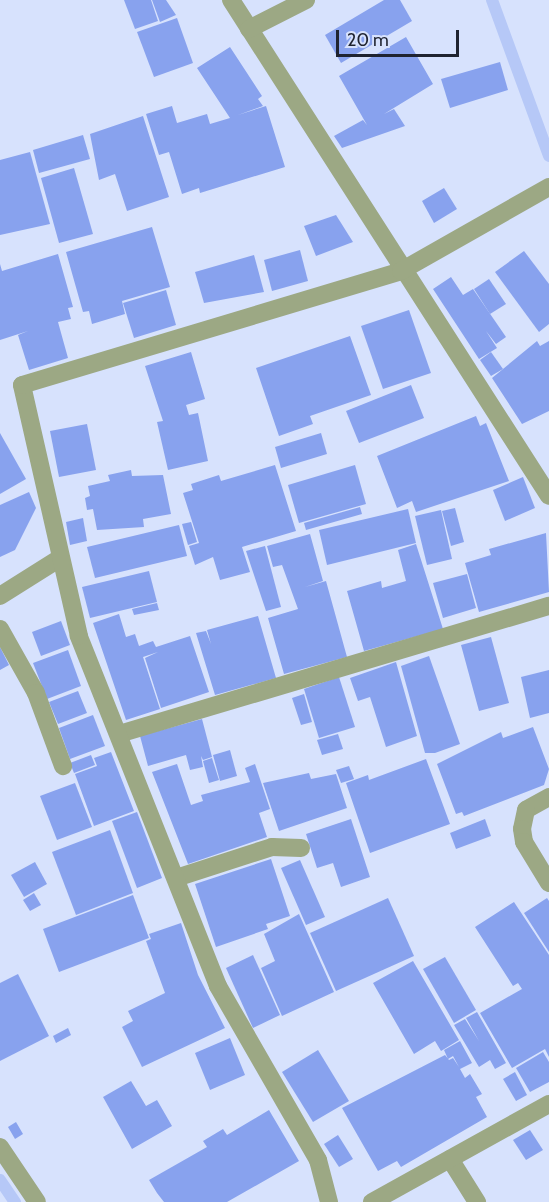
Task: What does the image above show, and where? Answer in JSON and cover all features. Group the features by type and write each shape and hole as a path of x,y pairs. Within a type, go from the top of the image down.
{"street":[{"path":"231,0 401,271 549,496"},
{"path":"249,29 306,0"},
{"path":"329,1202 318,1160 218,986 79,636 22,385 401,271 549,187"},
{"path":"0,596 60,558"},
{"path":"119,734 549,606"},
{"path":"0,629 36,693 63,766"},
{"path":"549,797 526,810 522,829 524,842 549,883"},
{"path":"176,878 272,847 301,848"},
{"path":"372,1202 549,1104"},
{"path":"0,1147 37,1202"},
{"path":"450,1159 477,1202"}],"building":[{"path":"124,0 151,0 158,21 135,29"},
{"path":"152,0 166,0 176,15 160,22"},
{"path":"384,0 400,0 412,21 341,63 325,35"},
{"path":"177,18 193,63 154,77 137,32"},
{"path":"406,37 433,84 384,114 394,109 405,126 342,148 334,136 363,120 367,125 339,76"},
{"path":"230,47 262,96 258,99 263,106 238,115 266,106 285,167 200,193 199,188 182,194 169,152 159,155 146,114 172,106 177,123 207,114 210,124 230,118 197,68"},
{"path":"500,62 508,90 450,108 441,79"},
{"path":"143,116 169,197 127,211 115,174 99,180 90,134"},
{"path":"83,135 90,159 39,173 33,150"},
{"path":"30,152 50,224 0,235 0,160"},
{"path":"74,168 93,234 59,243 41,178"},
{"path":"444,188 457,209 434,223 422,201"},
{"path":"336,215 353,242 316,256 304,226"},
{"path":"152,227 170,287 122,301 125,314 92,324 89,311 83,312 66,252"},
{"path":"300,250 308,281 272,291 264,260"},
{"path":"524,251 549,284 549,324 539,332 495,272"},
{"path":"58,254 73,307 68,308 71,319 58,322 68,358 29,370 18,335 28,331 0,340 0,264 2,271"},
{"path":"254,255 264,292 204,303 195,272"},
{"path":"451,277 463,295 473,289 506,337 496,344 486,331 497,348 479,359 433,289"},
{"path":"489,279 506,304 490,314 474,289"},
{"path":"166,290 176,325 134,338 123,303"},
{"path":"409,310 431,373 383,389 361,326"},
{"path":"350,336 371,395 310,416 313,424 279,436 256,368"},
{"path":"537,341 540,346 549,341 549,411 522,424 492,378"},
{"path":"191,352 205,399 186,405 189,415 198,413 208,461 168,470 157,422 163,421 145,366"},
{"path":"491,352 503,369 491,376 480,360"},
{"path":"411,385 424,418 359,443 346,411"},
{"path":"476,416 480,426 486,423 509,481 416,512 412,501 397,508 377,456"},
{"path":"87,424 96,470 59,477 50,431"},
{"path":"0,433 26,479 0,494"},
{"path":"321,433 327,454 281,468 275,447"},
{"path":"275,465 296,531 242,547 250,572 220,580 213,557 195,565 189,546 199,543 183,493 193,490 191,484 219,475 221,481"},
{"path":"355,465 366,504 299,523 288,485"},
{"path":"131,470 132,476 163,475 171,514 143,519 144,527 97,530 93,509 87,510 85,498 90,496 88,486 110,481 108,475"},
{"path":"523,477 535,508 505,521 493,490"},
{"path":"29,492 36,508 15,550 0,557 0,505"},
{"path":"360,507 362,514 306,530 304,523"},
{"path":"455,508 464,542 451,546 442,511"},
{"path":"408,509 416,543 327,565 319,530"},
{"path":"441,510 452,559 427,565 415,516"},
{"path":"83,518 87,541 70,545 66,522"},
{"path":"191,522 197,542 188,545 182,524"},
{"path":"179,525 187,556 95,578 87,547"},
{"path":"546,533 549,592 479,612 465,563 491,555 489,549"},
{"path":"310,534 323,581 305,587 326,581 347,657 284,674 268,618 298,609 282,565 273,567 267,546"},
{"path":"416,544 443,629 364,651 347,591 381,581 382,588 406,581 398,550"},
{"path":"265,546 281,607 266,611 246,551"},
{"path":"149,571 157,602 90,618 82,587"},
{"path":"467,574 476,608 443,618 433,583"},
{"path":"157,603 159,610 134,615 132,609"},
{"path":"119,614 126,637 135,634 139,646 153,641 156,647 190,636 209,692 161,708 145,658 158,652 143,657 160,709 126,720 93,623"},
{"path":"258,616 276,678 215,695 196,633 206,631 211,644 207,630"},
{"path":"61,621 70,645 41,656 32,632"},
{"path":"491,637 509,703 479,711 461,645"},
{"path":"0,647 9,665 0,670"},
{"path":"68,650 81,686 47,699 33,663"},
{"path":"429,656 460,744 435,753 425,753 401,666"},
{"path":"396,662 417,736 386,747 370,697 358,701 350,678"},
{"path":"549,670 549,713 530,718 521,677"},
{"path":"339,677 355,727 319,738 304,689"},
{"path":"78,691 87,713 58,724 49,702"},
{"path":"304,694 312,722 301,725 292,698"},
{"path":"93,715 105,746 70,759 59,728"},
{"path":"202,719 212,757 203,760 201,756 203,767 190,770 186,755 148,766 140,736"},
{"path":"533,727 549,769 544,785 464,816 462,812 456,814 437,764 501,732 503,738"},
{"path":"338,734 343,749 322,755 317,740"},
{"path":"230,750 237,776 220,781 213,755"},
{"path":"111,752 134,811 94,826 75,774 97,766 94,758"},
{"path":"91,755 95,765 74,773 70,763"},
{"path":"212,758 219,780 209,783 203,761"},
{"path":"426,759 450,824 370,853 346,783 368,775 369,780"},
{"path":"177,764 191,805 203,801 201,795 250,782 245,768 255,764 270,809 259,813 267,837 188,864 152,772"},
{"path":"349,766 354,779 341,783 336,770"},
{"path":"309,773 311,779 336,774 347,808 279,831 263,783"},
{"path":"75,783 92,827 57,840 40,796"},
{"path":"137,812 162,878 137,888 112,821"},
{"path":"351,819 370,877 341,887 333,863 317,868 306,834"},
{"path":"485,819 491,836 456,849 450,833"},
{"path":"110,830 133,893 76,915 52,852"},
{"path":"271,859 290,916 266,924 268,929 216,947 195,884"},
{"path":"300,860 325,917 306,925 281,868"},
{"path":"35,862 47,884 24,897 11,875"},
{"path":"34,893 41,905 30,911 23,900"},
{"path":"133,895 149,938 59,972 43,929"},
{"path":"388,898 414,956 336,991 310,933"},
{"path":"547,898 549,901 549,952 524,913"},
{"path":"514,902 549,955 549,1057 545,1049 512,1068 480,1013 522,989 518,983 513,986 475,927"},
{"path":"299,914 334,992 282,1016 261,968 275,961 264,934"},
{"path":"181,923 198,975 225,1028 142,1067 122,1027 133,1021 128,1011 165,993 146,941 151,939 149,934"},
{"path":"253,955 280,1015 253,1028 226,968"},
{"path":"445,957 476,1010 454,1023 423,969"},
{"path":"413,961 459,1040 441,1051 435,1041 414,1054 373,983"},
{"path":"18,974 49,1036 0,1061 0,983"},
{"path":"477,1012 506,1063 495,1069 490,1060 479,1067 454,1025 465,1019 479,1041 466,1018"},
{"path":"68,1028 71,1035 56,1043 53,1036"},
{"path":"230,1038 245,1075 210,1090 195,1053"},
{"path":"460,1041 472,1063 460,1069 465,1078 470,1074 482,1094 476,1097 487,1117 401,1167 397,1161 378,1171 342,1108 445,1055 448,1058 444,1050"},
{"path":"318,1050 349,1101 313,1122 282,1072"},
{"path":"543,1052 549,1062 549,1082 530,1092 516,1068"},
{"path":"515,1072 527,1095 516,1101 503,1079"},
{"path":"131,1081 146,1106 157,1100 172,1126 132,1149 103,1097"},
{"path":"269,1110 299,1161 227,1202 164,1202 149,1180 207,1147 203,1141 223,1129 227,1135"},
{"path":"16,1122 23,1134 15,1139 8,1127"},
{"path":"530,1130 543,1150 526,1160 513,1140"},
{"path":"338,1135 353,1159 339,1167 324,1144"}],"waterway":[{"path":"492,0 549,156"},
{"path":"0,1180 15,1202"}]}
